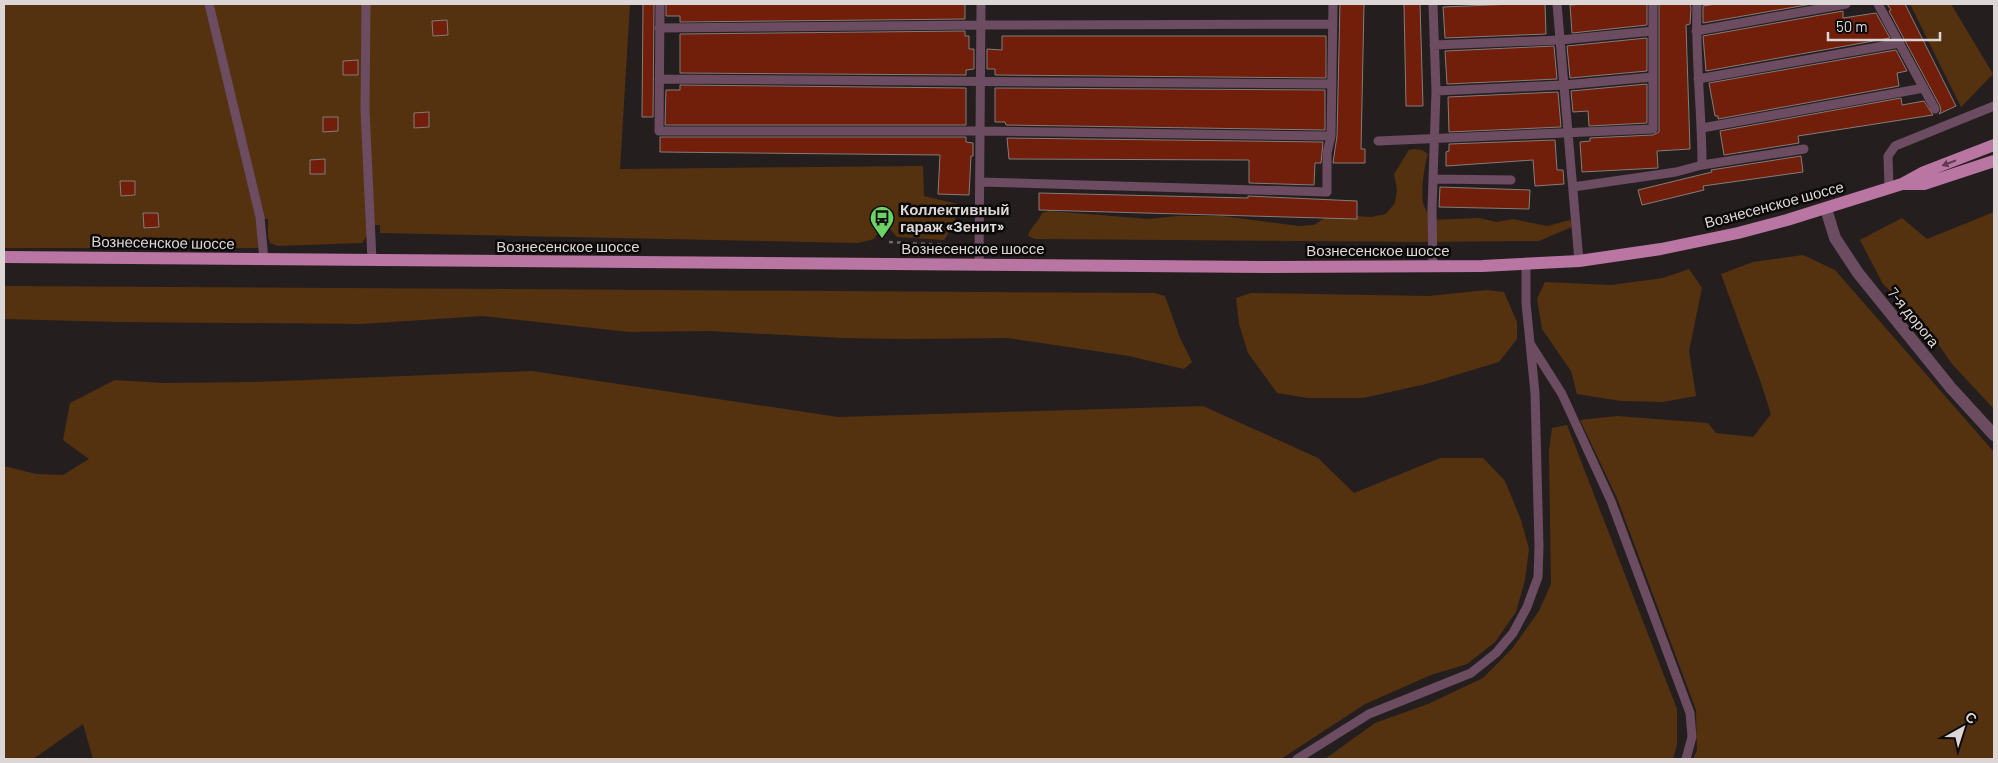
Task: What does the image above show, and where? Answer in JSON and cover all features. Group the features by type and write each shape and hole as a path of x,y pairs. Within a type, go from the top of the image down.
{"main road":[{"name":"Вознесенское шоссе","path":"4,257 979,265 1433,267 1526,264 1579,261 1661,250 1738,233 1826,209 1895,186 1924,172 1994,145"},
{"name":"Вознесенское шоссе","path":"1895,186 1924,184 1994,162"}],"street":[{"name":"7-я дорога","path":"1826,209 1835,238 1858,273 1951,388 1994,435"}],"lane":[{"path":"209,4 260,217 264,260"},
{"path":"366,4 365,109 372,260"},
{"path":"660,4 658,131 980,131 1331,136"},
{"path":"979,265 981,4"},
{"path":"980,182 1327,192 1327,153 1331,136 1333,4"},
{"path":"1433,4 1436,91 1432,209 1433,267"},
{"path":"1557,4 1579,261"},
{"path":"1378,141 1653,129 1653,4"},
{"path":"1696,4 1702,165"},
{"path":"1696,31 1846,4"},
{"path":"1878,4 1935,109"},
{"path":"659,28 1333,24"},
{"path":"1434,45 1560,40 1653,31"},
{"path":"1698,79 1900,43"},
{"path":"1436,91 1564,85 1653,77"},
{"path":"659,79 1332,84"},
{"path":"1702,128 1924,88"},
{"path":"1895,186 1888,156 1895,146 1994,106"},
{"path":"1572,187 1676,172 1702,165 1804,149"},
{"path":"1434,179 1511,180"},
{"path":"1297,759 1369,714 1471,673 1496,653 1513,633 1527,608 1538,577 1539,512 1535,413 1526,303 1526,264"},
{"path":"1530,343 1562,394 1611,500 1690,713 1692,737 1686,759"}],"path":[{"path":"889,242 1013,248"}],"shaded area":[{"path":"4,4 630,4 620,169 923,166 924,196 957,204 955,223 944,240 897,237 889,228 880,230 874,239 858,243 380,233 380,225 367,225 367,236 362,243 278,246 270,243 268,219 257,219 258,248 4,248"},
{"path":"1910,4 1951,4 1993,74 1961,107"},
{"path":"1409,150 1422,150 1428,154 1422,195 1424,206 1431,220 1479,218 1497,222 1513,219 1547,226 1570,220 1572,227 1539,241 1035,239 1028,236 1042,213 1049,211 1149,219 1177,216 1222,216 1299,226 1314,225 1326,217 1341,215 1371,217 1386,214 1395,203 1397,190 1394,174"},
{"path":"1994,212 1994,409 1952,364 1920,318 1883,284 1860,240 1902,218 1927,239"},
{"path":"1803,255 1835,270 1994,452 1994,759 1693,759 1697,750 1696,710 1617,498 1580,420 1617,416 1708,423 1716,433 1753,437 1771,414 1721,274 1753,262"},
{"path":"1689,269 1702,288 1689,351 1696,396 1663,402 1621,401 1577,394 1571,371 1542,329 1537,299 1545,282 1611,285 1663,278"},
{"path":"4,286 1154,293 1165,296 1180,338 1192,362 1184,369 1129,356 1008,338 906,339 843,338 708,331 629,332 483,316 361,324 4,319"},
{"path":"1487,290 1504,292 1517,322 1517,339 1499,362 1426,384 1363,398 1308,398 1277,393 1248,353 1239,324 1236,298 1251,293 1429,296"},
{"path":"532,371 838,417 1203,406 1318,458 1354,493 1440,458 1483,458 1505,481 1521,520 1529,549 1525,580 1516,612 1495,642 1467,664 1431,675 1365,704 1281,759 93,759 83,724 33,759 4,759 4,466 36,474 63,475 89,459 63,440 70,403 115,380 163,383 255,382"},
{"path":"1567,425 1677,709 1677,745 1673,759 1325,759 1375,723 1428,704 1483,678 1512,649 1539,611 1551,584 1549,451 1552,428"}],"building":[{"path":"643,4 654,4 653,117 642,117"},
{"path":"666,4 965,4 965,19 680,22 680,16 666,16"},
{"path":"1340,4 1364,4 1361,149 1365,149 1365,163 1333,163 1337,136"},
{"path":"1404,4 1420,4 1423,106 1406,106"},
{"path":"1545,4 1546,34 1445,38 1443,7"},
{"path":"1647,4 1647,25 1572,33 1570,5"},
{"path":"1659,4 1690,4 1691,8 1690,24 1686,25 1690,149 1657,151 1658,168 1582,172 1580,142 1590,141 1590,138 1653,135 1659,132"},
{"path":"1716,4 1812,4 1703,23 1703,6"},
{"path":"1887,4 1905,4 1956,106 1939,114 1940,106"},
{"path":"1843,11 1843,18 1876,13 1890,38 1706,71 1703,36"},
{"path":"447,20 448,35 433,36 432,21"},
{"path":"965,31 965,36 969,36 969,49 974,49 974,69 966,70 966,75 680,73 680,34"},
{"path":"1002,36 1326,36 1326,78 995,75 995,69 987,69 987,49 1002,50"},
{"path":"1647,38 1647,71 1570,78 1567,46"},
{"path":"1554,46 1557,79 1447,84 1445,51"},
{"path":"1896,50 1907,71 1897,73 1899,86 1718,119 1718,116 1715,116 1709,83"},
{"path":"358,60 358,75 343,75 343,61"},
{"path":"1647,84 1647,123 1589,126 1588,111 1573,112 1571,91"},
{"path":"680,85 966,88 966,125 665,125 666,90 680,90"},
{"path":"995,88 1325,90 1325,130 1006,125 1005,122 995,122"},
{"path":"1558,92 1561,127 1449,132 1448,97"},
{"path":"1901,98 1902,105 1924,101 1933,115 1798,136 1799,143 1724,155 1720,131"},
{"path":"429,112 429,127 414,128 414,113"},
{"path":"323,117 338,117 338,131 323,132"},
{"path":"660,137 966,137 966,142 973,143 969,195 938,194 940,155 660,152"},
{"path":"1007,138 1323,142 1321,163 1315,163 1314,185 1249,183 1249,160 1009,159"},
{"path":"1555,140 1557,170 1563,170 1564,184 1535,186 1533,160 1446,166 1446,152 1449,151 1449,144"},
{"path":"1801,156 1803,172 1703,186 1704,190 1642,205 1638,190 1712,172 1711,170"},
{"path":"325,159 325,174 310,174 310,160"},
{"path":"120,181 135,181 135,195 121,196"},
{"path":"1440,187 1530,190 1529,209 1439,207"},
{"path":"1039,193 1248,198 1248,196 1357,201 1357,219 1039,210"},
{"path":"143,213 158,213 159,227 144,228"}],"place":[{"name":"Коллективный гараж «Зенит»","path":"882,239"}]}
